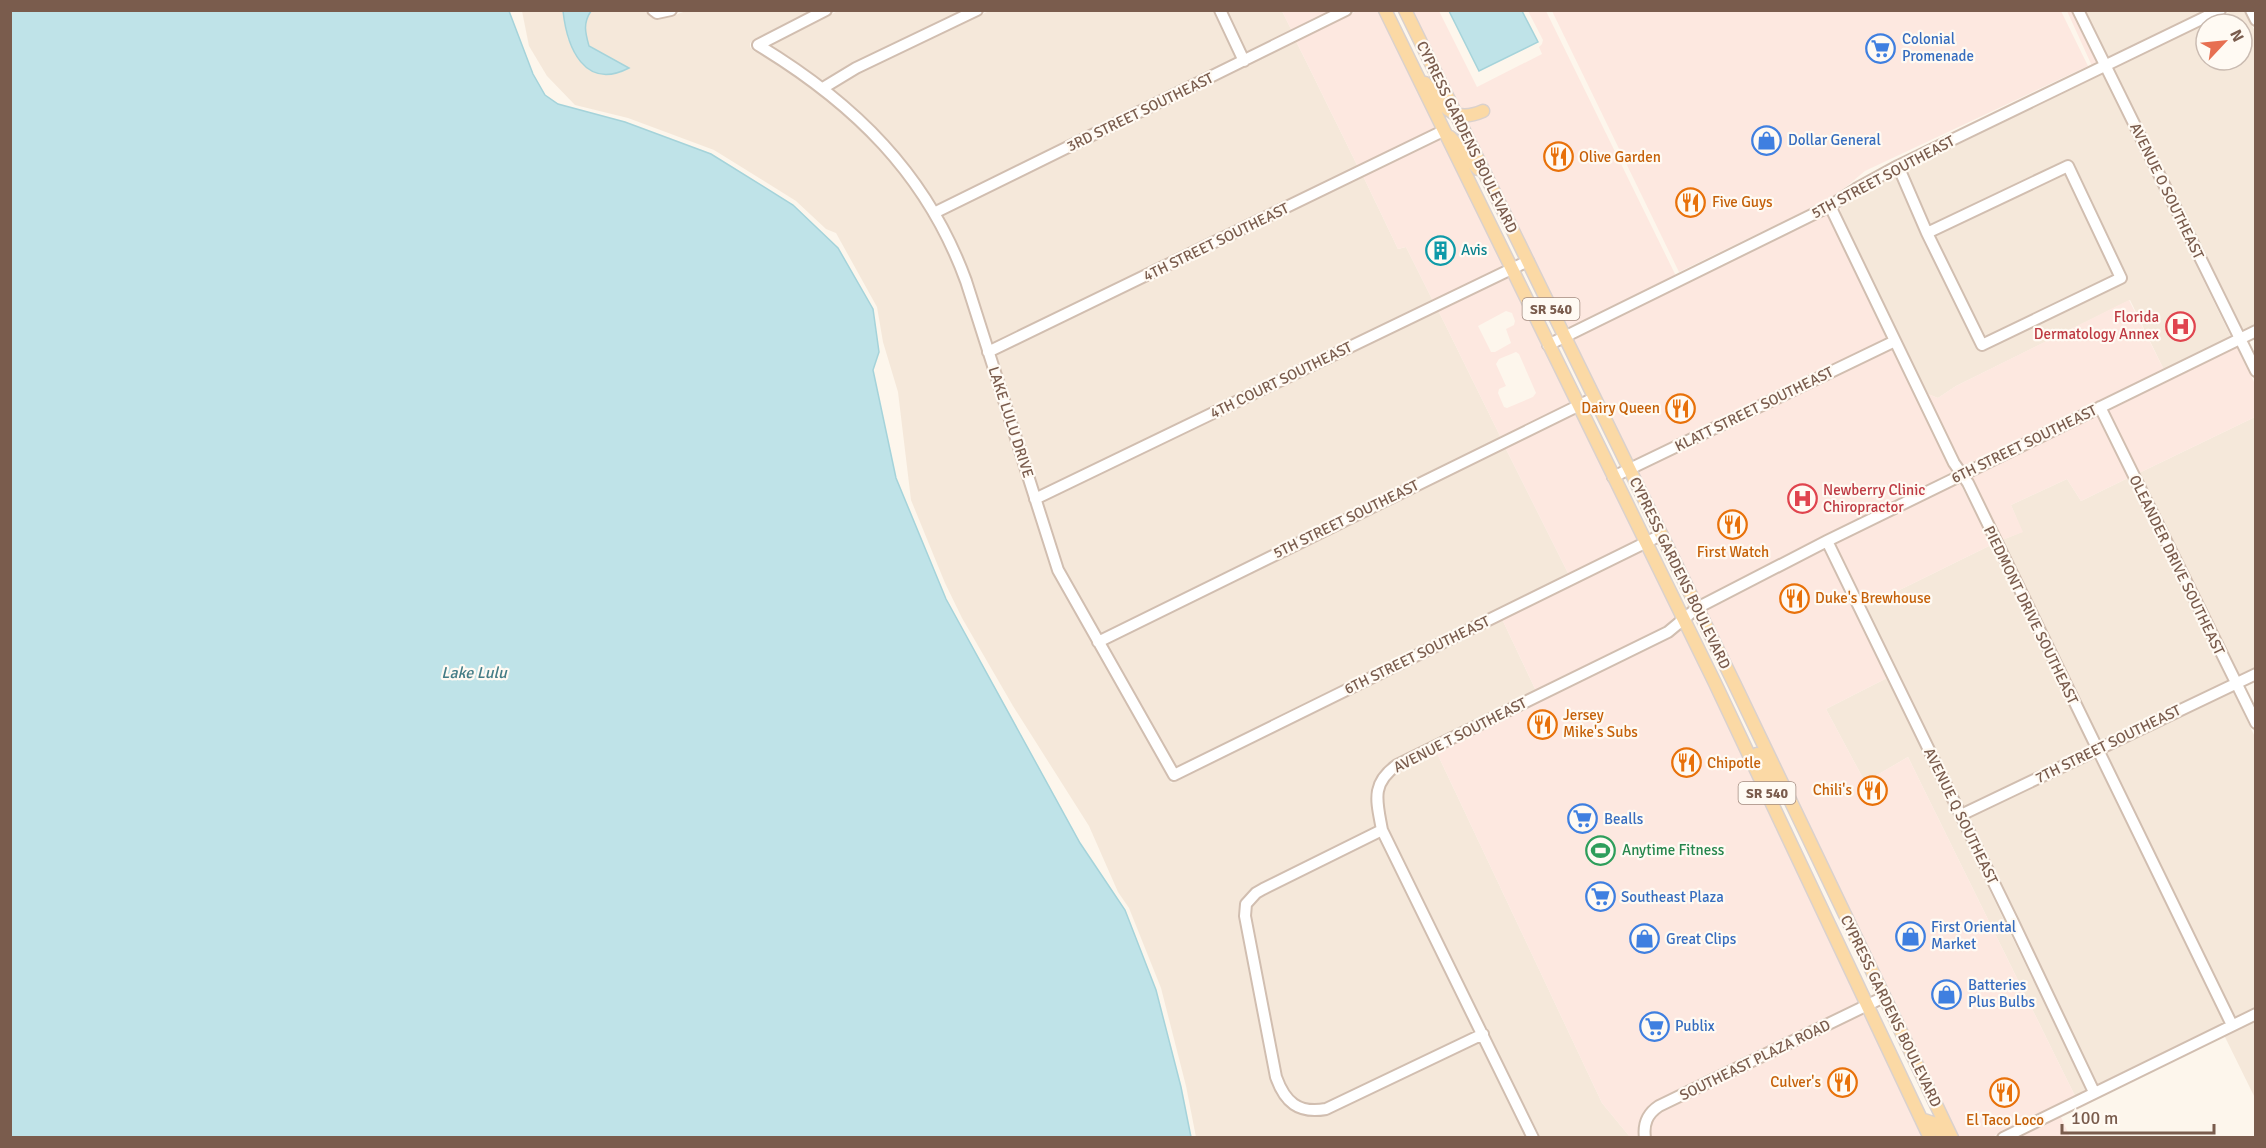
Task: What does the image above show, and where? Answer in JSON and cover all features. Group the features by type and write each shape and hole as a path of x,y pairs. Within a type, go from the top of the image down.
{"main road":[{"name":"CYPRESS GARDENS BOULEVARD","path":"1384,10 1726,707 1930,1137"},
{"name":"CYPRESS GARDENS BOULEVARD","path":"1405,10 1952,1137"},
{"path":"1411,65 1444,109 1456,115 1473,115 1483,111"},
{"path":"1443,131 1487,179"},
{"path":"1726,707 1746,731 1773,785 1789,798"},
{"path":"1782,824 1789,825 1821,865"},
{"path":"1921,1119 1936,1124 1944,1137"}],"street":[{"path":"653,10 657,13 671,10"},
{"name":"LAKE LULU DRIVE","path":"826,10 758,45 823,88 856,115 915,183 934,213 955,253 1058,570 1174,775"},
{"path":"823,88 856,68 976,10"},
{"path":"1220,10 1244,61"},
{"name":"3RD STREET SOUTHEAST","path":"934,213 1346,10"},
{"name":"AVENUE O SOUTHEAST","path":"2078,10 2256,371"},
{"name":"5TH STREET SOUTHEAST","path":"1548,345 1830,206 1898,166 2220,10"},
{"path":"2251,10 2256,20"},
{"name":"4TH STREET SOUTHEAST","path":"988,352 1443,131"},
{"path":"1898,166 1928,233 1982,345 2121,278 2068,166 1928,233"},
{"name":"PIEDMONT DRIVE SOUTHEAST","path":"1830,206 1961,474 1968,483 2232,1025"},
{"name":"4TH COURT SOUTHEAST","path":"1035,499 1528,261"},
{"name":"6TH STREET SOUTHEAST","path":"1697,608 1961,474 2256,331"},
{"name":"KLATT STREET SOUTHEAST","path":"1612,477 1895,341"},
{"name":"5TH STREET SOUTHEAST","path":"1098,642 1594,398"},
{"name":"OLEANDER DRIVE SOUTHEAST","path":"2100,407 2256,723"},
{"name":"6TH STREET SOUTHEAST","path":"1174,775 1661,535"},
{"name":"AVENUE Q SOUTHEAST","path":"1827,541 2094,1092"},
{"name":"AVENUE T SOUTHEAST","path":"1533,1137 1382,830 1376,796 1379,784 1396,765 1668,632 1697,608"},
{"name":"7TH STREET SOUTHEAST","path":"1961,815 2256,674"},
{"path":"1382,830 1256,892 1246,904 1245,916 1255,972 1281,1092 1286,1099 1301,1109 1309,1111 1326,1109 1483,1034"},
{"name":"SOUTHEAST PLAZA ROAD","path":"1645,1137 1644,1127 1647,1118 1659,1106 1884,997"},
{"path":"2003,1137 2256,1014"}],"shaded area":[{"path":"522,11 563,11 568,40 619,73 629,68 589,46 585,32 586,19 591,11 643,11 657,18 670,17 686,11 815,11 757,38 750,43 750,47 789,71 851,119 910,186 928,216 950,256 960,283 1053,573 1171,783 1502,619 1536,691 1386,766 1373,783 1370,795 1376,827 1252,889 1241,901 1239,917 1270,1079 1282,1103 1299,1114 1309,1116 1328,1114 1480,1042 1527,1137 1196,1137 1186,1086 1161,988 1129,908 1118,892 1089,826 1013,706 962,618 911,500 898,392 883,342 877,307 836,233 826,229 796,201 714,150 628,118 575,105 547,76 529,46"},
{"path":"838,11 964,11 824,82 769,45"},
{"path":"989,11 1213,11 1236,59 936,206 899,154 860,112 833,89 859,73"},
{"path":"1226,11 1282,11 1292,31 1247,53"},
{"path":"1282,11 1335,11 1292,31"},
{"path":"1357,11 1378,11 1436,129 1358,167 1296,41"},
{"path":"1411,11 1439,11 1477,87 1542,54 1539,47 1543,40 1528,11 1546,11 1676,276 1567,329 1465,121 1475,120 1490,113 1486,104 1472,110 1460,110"},
{"path":"1552,11 2061,11 2088,66 1865,171 1835,196 1679,272"},
{"path":"2067,11 2072,11 2097,63 2092,66"},
{"path":"2085,11 2207,11 2194,12 2194,17 2108,58"},
{"path":"2194,29 2194,72 2254,72 2254,29 2256,33 2255,325 2242,332 2113,68"},
{"path":"1296,41 1358,167 992,344 961,251 941,215"},
{"path":"2102,73 2231,337 2164,370 2130,300 1956,386 1938,398 1928,394 1840,214 1841,205 1895,175 1977,347 1984,349 2124,283 2127,275 2074,163 2066,161 1931,226 1906,170"},
{"path":"1440,138 1504,267 1433,301 1406,247 1398,249 1363,176"},
{"path":"2065,173 2114,276 1985,338 1935,235"},
{"path":"1363,176 1398,249 1406,247 1433,301 1039,492 995,354"},
{"path":"1841,205 1840,214 1928,394 1938,398 1956,386 2129,300 2164,370 1963,467 1837,208"},
{"path":"1827,214 1888,339 1632,462 1572,339"},
{"path":"1508,277 1571,403 1501,438 1438,310","holes":["1506,311 1512,313 1515,321 1514,325 1506,329 1511,343 1491,352 1478,326","1516,352 1519,354 1536,393 1533,397 1507,408 1504,407 1498,393 1499,389 1506,386 1496,364 1499,359"]},
{"path":"1438,310 1501,438 1101,634 1064,568 1042,502"},
{"path":"2236,346 2255,384 2255,417 2139,473 2107,409"},
{"path":"1892,348 1952,472 1700,600 1637,471"},
{"path":"1576,413 1637,540 1569,575 1505,447"},
{"path":"2097,414 2128,478 2081,501 2067,479 2011,505 2023,532 2002,540 1970,475"},
{"path":"2255,417 2255,668 2239,676 2139,473"},
{"path":"1505,447 1569,575 1177,768 1106,644"},
{"path":"2128,478 2228,681 2100,742 2002,540 2022,532 2011,505 2067,479 2081,501"},
{"path":"1959,481 1991,545 1865,607 1834,543"},
{"path":"1991,545 2090,748 1964,808 1865,607"},
{"path":"1824,548 1887,678 1826,709 1865,782 1908,757 2075,1096 1992,1137 1959,1137 1795,798 1796,795 1793,794 1704,610"},
{"path":"1642,550 1677,619 1665,628 1536,691 1502,619"},
{"path":"1682,629 1776,825 1775,829 1778,829 1860,1003 1657,1101 1642,1115 1638,1127 1639,1137 1630,1137 1602,1103 1436,751 1670,637"},
{"path":"1887,678 2086,1090 2075,1096 1908,757 1865,782 1826,709"},
{"path":"2233,691 2255,737 2255,1008 2235,1018 2105,752"},
{"path":"1436,751 1602,1103 1630,1137 1540,1137 1388,828 1382,796 1384,786 1399,769"},
{"path":"2094,757 2224,1023 2097,1085 1968,817"},
{"path":"1379,837 1475,1032 1325,1104 1311,1106 1291,1095 1282,1075 1251,915 1252,905 1265,893"},
{"path":"1865,1013 1915,1119 1914,1123 1917,1123 1923,1137 1651,1138 1652,1120 1662,1111"},
{"path":"2255,1020 2255,1098 2224,1035"},
{"path":"2060,1115 2070,1137 2015,1138"}],"water":[{"name":"Lake Lulu","path":"10,11 509,11 533,74 545,95 558,104 625,122 711,154 793,205 838,248 873,309 879,352 873,370 896,478 946,599 1080,843 1125,910 1156,990 1181,1087 1191,1137 11,1137"},
{"path":"563,11 591,11 586,28 589,46 629,68 613,74 600,74 589,70 574,51"},
{"path":"1449,11 1522,11 1538,42 1479,71"}],"place":[{"name":"Colonial Promenade","path":"1881,48"},
{"name":"Dollar General","path":"1767,140"},
{"name":"Olive Garden","path":"1558,157"},
{"name":"Five Guys","path":"1691,202"},
{"name":"Avis","path":"1440,250"},
{"name":"Florida Dermatology Annex","path":"2180,326"},
{"name":"Dairy Queen","path":"1681,408"},
{"name":"Newberry Clinic Chiropractor","path":"1802,499"},
{"name":"First Watch","path":"1733,525"},
{"name":"Duke's Brewhouse","path":"1794,598"},
{"name":"Jersey Mike's Subs","path":"1542,724"},
{"name":"Chipotle","path":"1686,763"},
{"name":"Chili's","path":"1873,790"},
{"name":"Bealls","path":"1583,819"},
{"name":"Anytime Fitness","path":"1601,850"},
{"name":"Southeast Plaza","path":"1600,897"},
{"name":"First Oriental Market","path":"1910,936"},
{"name":"Great Clips","path":"1645,939"},
{"name":"Batteries Plus Bulbs","path":"1947,994"},
{"name":"Publix","path":"1654,1026"},
{"name":"Culver's","path":"1842,1082"},
{"name":"El Taco Loco","path":"2005,1093"}]}
